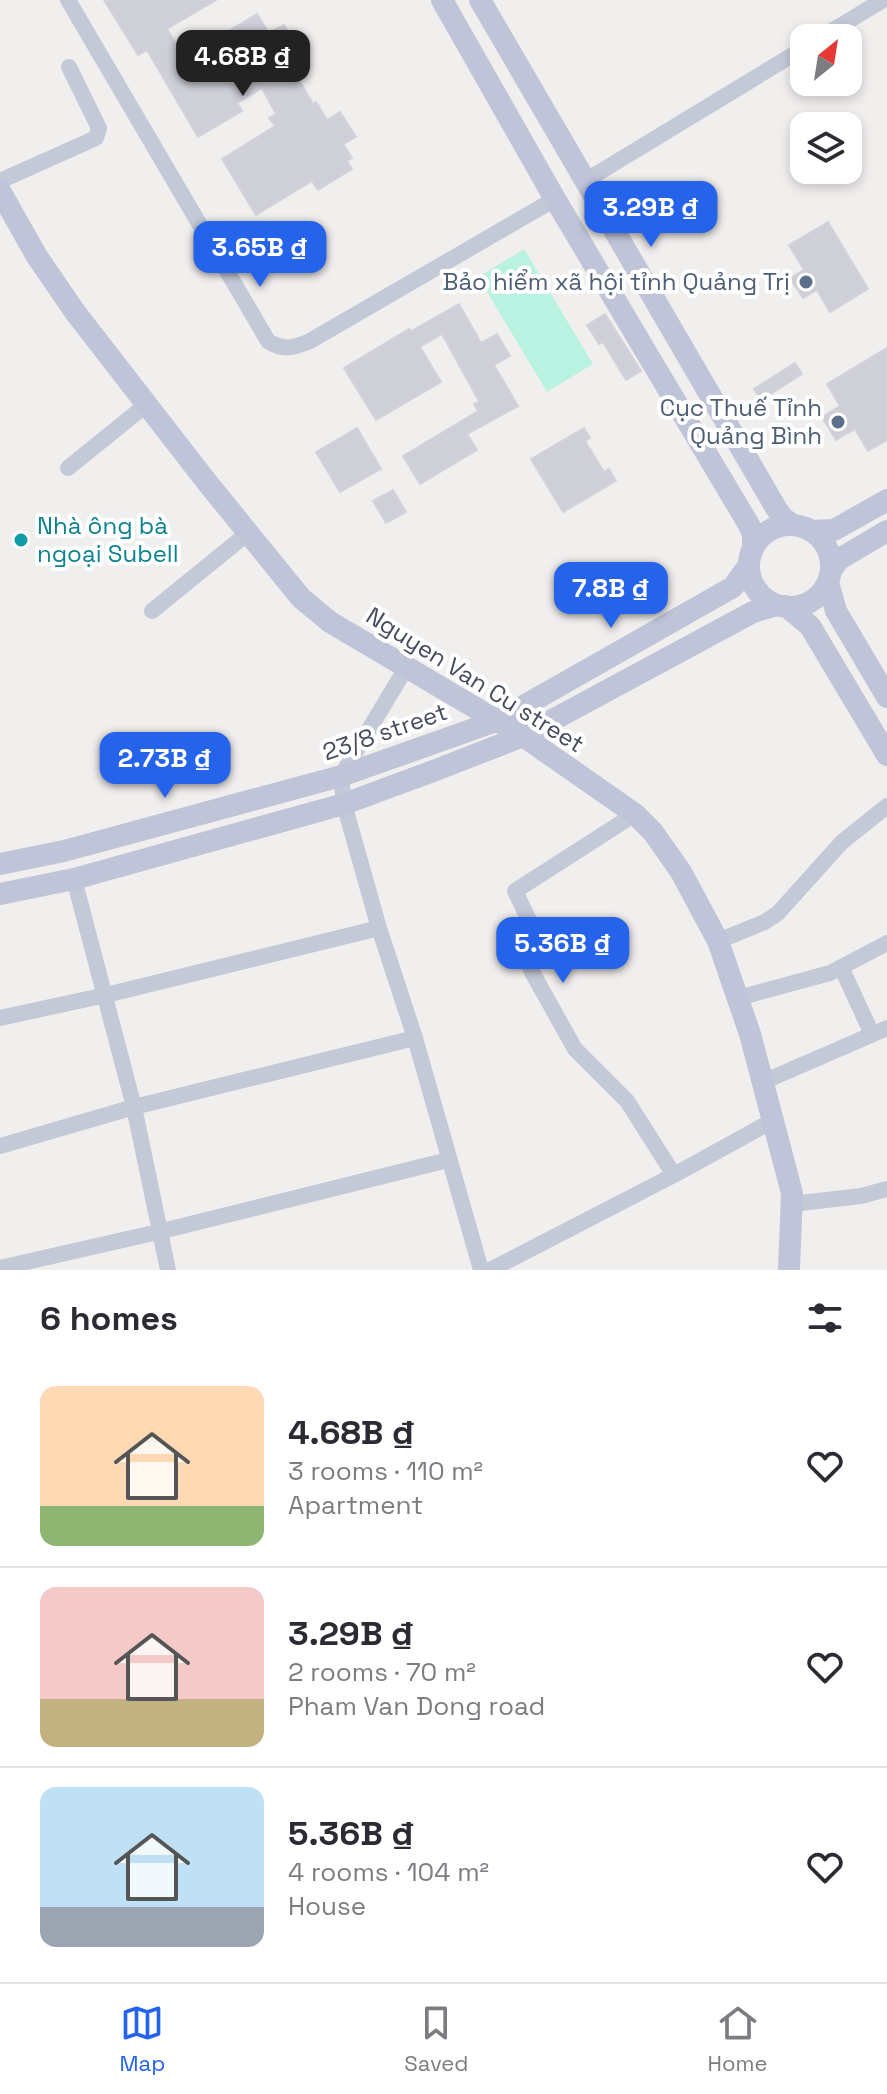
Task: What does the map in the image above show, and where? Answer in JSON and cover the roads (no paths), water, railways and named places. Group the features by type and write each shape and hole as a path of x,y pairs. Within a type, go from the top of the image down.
{"street":[{"path":"68,0 268,341 285,349 310,341 555,199 790,57"},
{"path":"442,0 555,199 749,525 753,534 752,583 759,593 810,626 887,755"},
{"path":"480,0 776,508 783,518 827,547 836,611 887,697"},
{"path":"843,24 883,0"},
{"path":"0,181 96,138 99,128 69,67"},
{"name":"Nguyen Van Cu street","path":"0,191 75,312 301,598 330,622 499,720 635,814 653,832 681,872 718,941 738,998 784,1158 792,1204 789,1270"},
{"path":"68,468 146,405"},
{"path":"751,557 760,537 770,530 834,530 887,500"},
{"path":"0,894 74,879 344,804 523,736 753,612 806,604 818,597 838,560 887,531"},
{"path":"152,611 248,533"},
{"name":"23/8 street","path":"0,864 64,851 341,776 499,720 733,587 751,557"},
{"path":"406,668 341,776 344,804 481,1270"},
{"path":"718,941 765,922 778,913 842,842 887,806"},
{"path":"635,814 518,888 516,896 538,939 529,963 532,972 575,1049 627,1101 674,1175"},
{"path":"74,879 134,1107 168,1270"},
{"path":"0,1018 379,928"},
{"path":"738,998 830,973 887,943"},
{"path":"763,1082 880,1031 841,967"},
{"path":"0,1146 134,1107 415,1038"},
{"path":"490,1270 774,1120"},
{"path":"0,1268 448,1160"},
{"path":"792,1204 861,1196 887,1189"}],"place":[{"name":"Bảo hiểm xã hội tỉnh Quảng Trị","path":"806,282"},
{"name":"Cục Thuế Tỉnh Quảng Bình","path":"838,422"},
{"name":"Nhà ông bà ngoại Subell","path":"21,540"}]}
